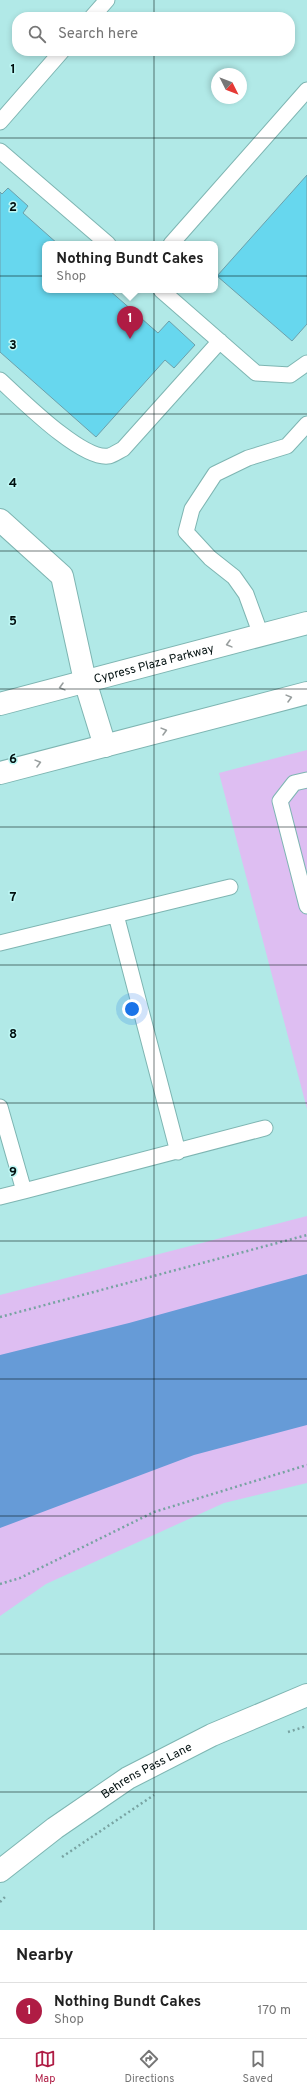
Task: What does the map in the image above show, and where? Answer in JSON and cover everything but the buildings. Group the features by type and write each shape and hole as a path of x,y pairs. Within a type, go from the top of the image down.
{"street":[{"path":"0,520 62,576 85,681 105,746"},
{"name":"Cypress Plaza Parkway","path":"0,704 307,623"},
{"path":"0,773 307,693"},
{"name":"Behrens Pass Lane","path":"0,1871 55,1828 128,1778 212,1735 307,1695"}],"lane":[{"path":"96,12 106,0"},
{"path":"0,122 58,56"},
{"path":"174,241 307,90"},
{"path":"0,151 105,241"},
{"path":"164,293 256,373 290,375 307,363"},
{"path":"0,380 63,435 83,449 98,455 109,456 123,449 220,341"},
{"path":"261,636 246,594 234,577 210,558 186,532 192,509 215,474 248,458 287,446 307,424"},
{"path":"307,780 294,783 280,801 307,906"},
{"path":"0,943 230,887"},
{"path":"116,915 178,1152"},
{"path":"0,1107 24,1191"},
{"path":"0,1197 178,1152 265,1128"}],"path":[{"path":"0,1317 307,1235"},
{"path":"0,1584 20,1578 154,1512 307,1465"},
{"path":"280,1734 307,1726"},
{"path":"57,1860 160,1790"},
{"path":"0,1902 12,1890"}],"shaded area":[{"path":"307,750 307,1109 219,773"},
{"path":"307,1216 307,1483 224,1503 46,1584 0,1616 0,1295"}],"water":[{"path":"307,1274 307,1425 194,1455 0,1528 0,1355 129,1323"}],"place":[{"name":"Nothing Bundt Cakes","path":"130,339"}]}
